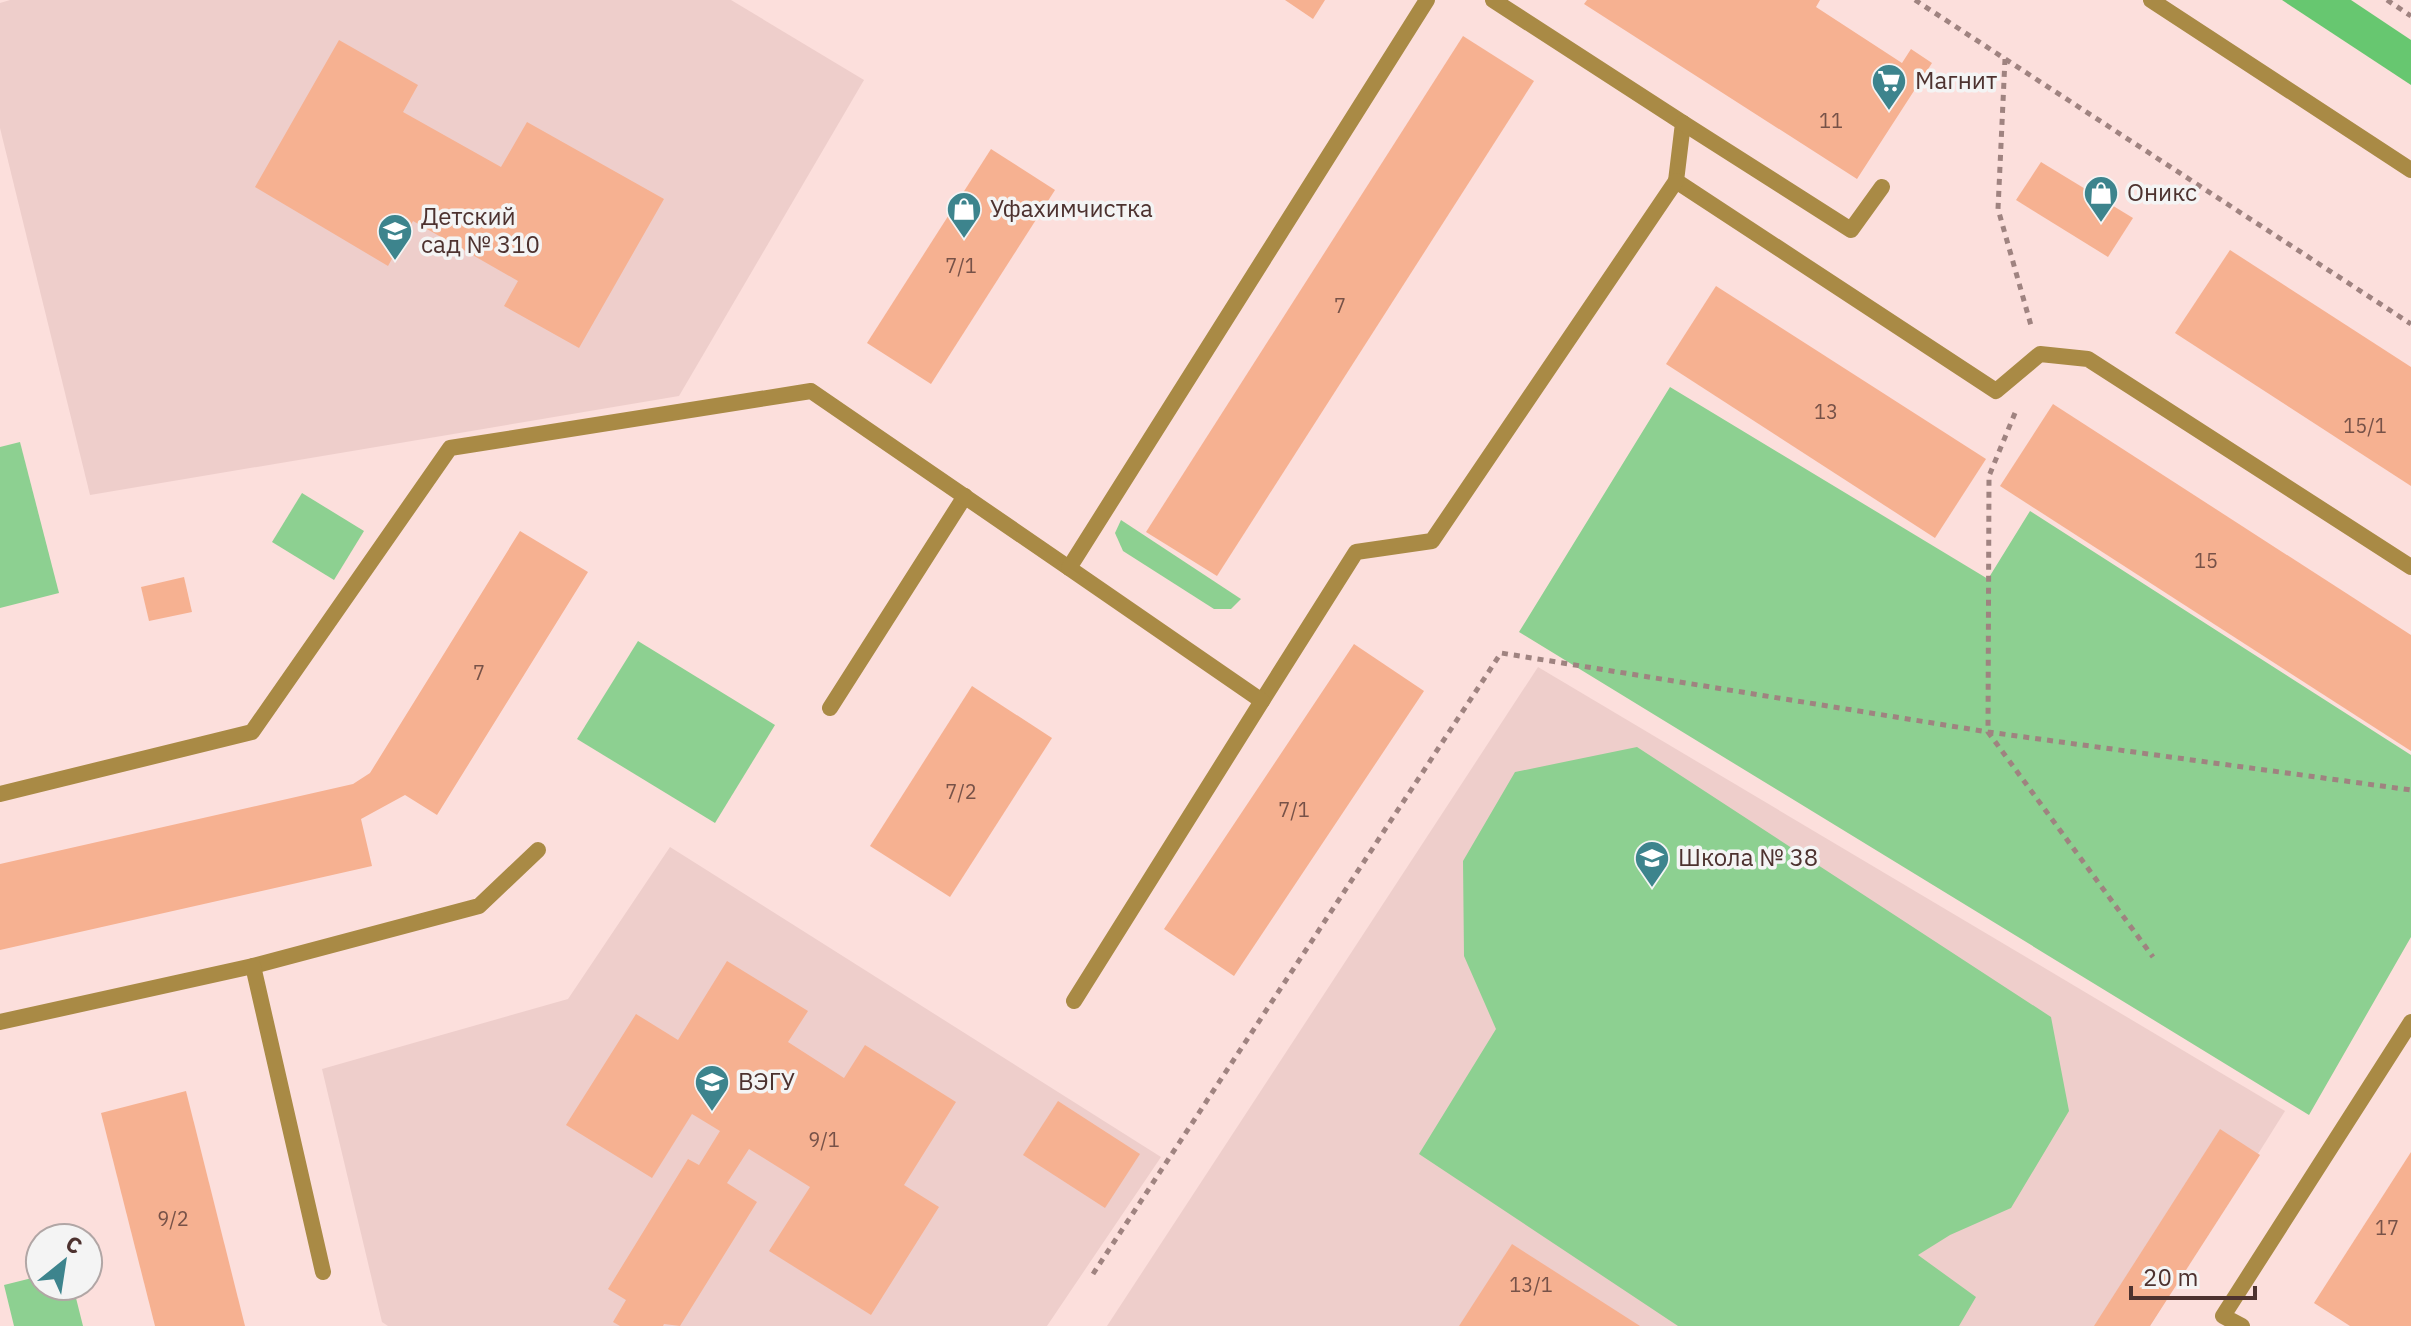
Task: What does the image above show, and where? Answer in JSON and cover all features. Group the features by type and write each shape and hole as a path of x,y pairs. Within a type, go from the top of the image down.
{"street":[{"path":"1069,568 1427,0"},
{"path":"1493,0 1851,230 1882,187"},
{"path":"2151,0 2411,170"},
{"path":"1074,1001 1356,552 1432,541 1676,181 1683,123"},
{"path":"1676,181 1996,391 2040,354 2088,359 2411,567"},
{"path":"0,794 252,732 450,448 811,391 1262,701"},
{"path":"830,708 965,496"},
{"path":"0,1022 253,966 479,906 538,850"},
{"path":"253,966 323,1272"},
{"path":"2242,1326 2223,1316 2411,1022"}],"path":[{"path":"1915,0 2411,324"},
{"path":"2387,0 2411,16"},
{"path":"1093,1274 1501,653 1988,732 2411,790"},
{"path":"1988,732 2153,957"}],"shaded area":[{"name":"Детский сад № 310","path":"10,0 731,0 864,80 679,396 90,495 0,128 0,3"},
{"name":"Школа № 38","path":"1538,667 2285,1111 2150,1326 1107,1326"},
{"name":"ВЭГУ","path":"670,847 1161,1157 1047,1326 388,1326 382,1322 322,1069 568,999"}],"green space":[{"path":"2282,0 2351,0 2411,40 2411,85"},
{"path":"1670,387 1988,579 2030,511 2411,755 2411,937 2309,1115 1519,632"},
{"path":"20,442 59,593 0,608 0,447"},
{"path":"302,493 364,531 334,580 272,542"},
{"path":"1121,520 1241,599 1231,609 1214,609 1123,551 1115,533"},
{"path":"638,641 775,725 715,823 577,739"},
{"path":"1637,747 2051,1017 2069,1111 2011,1208 1950,1235 1918,1255 1976,1297 1959,1326 1678,1326 1419,1154 1496,1029 1464,956 1463,861 1515,772"},
{"path":"24,1280 24,1302 77,1302 83,1326 14,1326 4,1285"}],"building":[{"path":"1285,0 1325,0 1313,19"},
{"path":"1587,0 1820,0 1816,7 1902,63 1911,49 1932,63 1857,179 1584,4"},
{"path":"1463,36 1534,81 1217,576 1146,532"},
{"path":"339,40 418,85 403,112 501,167 527,122 664,199 579,348 504,306 518,281 413,221 388,266 255,187"},
{"path":"991,149 1055,190 931,384 867,343"},
{"path":"2041,162 2133,218 2108,257 2016,200"},
{"path":"2230,250 2411,367 2411,486 2175,333"},
{"path":"1716,286 1986,459 1935,538 1666,364"},
{"path":"2053,404 2411,635 2411,751 2000,486"},
{"path":"520,531 588,572 437,815 405,795 361,819 372,866 0,950 0,864 353,784 370,773"},
{"path":"184,577 192,612 149,621 141,587"},
{"path":"1354,644 1424,691 1234,976 1164,929"},
{"path":"972,686 1052,738 950,897 870,846"},
{"path":"727,961 808,1011 788,1042 844,1078 865,1045 956,1102 904,1185 939,1207 871,1315 769,1251 810,1187 749,1149 727,1183 757,1202 680,1326 620,1326 613,1322 626,1300 608,1289 688,1159 699,1165 720,1131 692,1114 652,1178 566,1125 636,1014 678,1040"},
{"path":"186,1091 245,1326 155,1326 101,1113"},
{"path":"1058,1101 1140,1154 1105,1208 1023,1155"},
{"path":"2220,1129 2260,1155 2150,1326 2094,1326"},
{"path":"2411,1152 2411,1326 2350,1326 2314,1303"},
{"path":"1512,1244 1640,1326 1459,1326"}],"place":[{"name":"Магнит","path":"1889,112"},
{"name":"Оникс","path":"2101,224"},
{"name":"Уфахимчистка","path":"964,240"},
{"name":"Детский сад № 310","path":"395,262"},
{"name":"Школа № 38","path":"1652,889"},
{"name":"ВЭГУ","path":"712,1113"}]}
